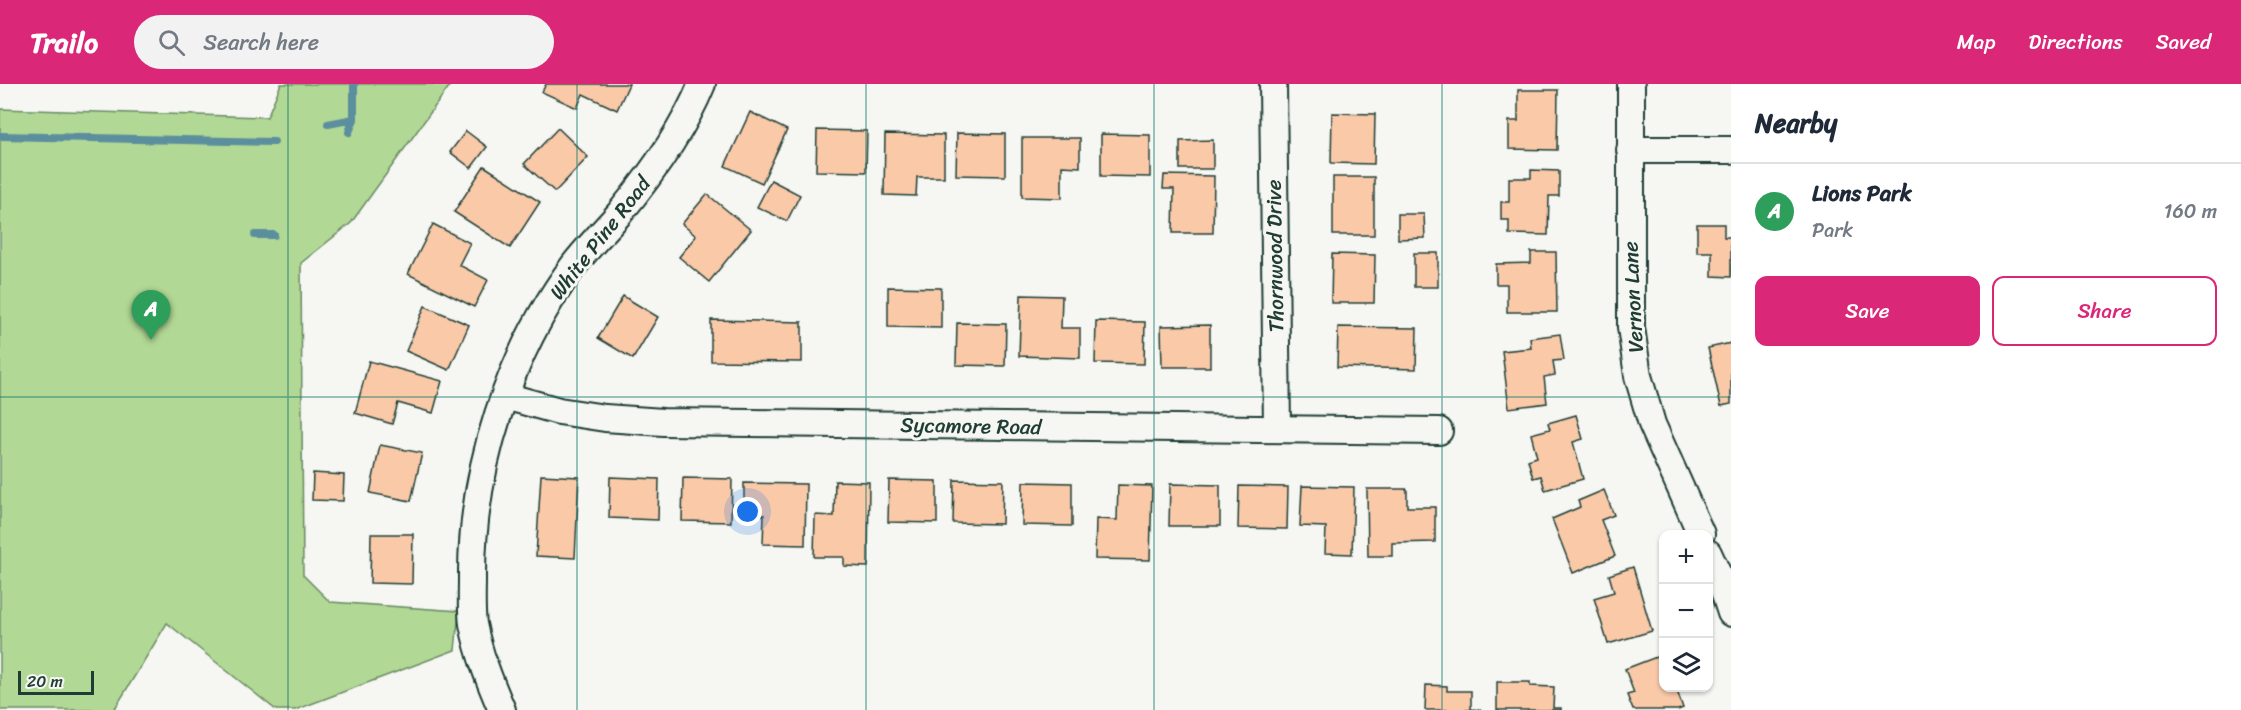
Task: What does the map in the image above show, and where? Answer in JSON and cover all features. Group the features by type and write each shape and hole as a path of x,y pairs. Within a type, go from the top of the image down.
{"street":[{"name":"White Pine Road","path":"502,710 482,663 472,622 472,540 480,482 505,396 522,350 544,309 575,263 652,172 677,133 702,84"},
{"name":"Thornwood Drive","path":"1273,84 1277,429"},
{"name":"Vernon Lane","path":"1631,84 1630,327 1638,376 1652,424 1699,530"},
{"path":"1630,150 1731,150"},
{"name":"Sycamore Road","path":"505,396 560,411 605,418 663,422 1440,431"},
{"path":"1713,560 1726,578 1731,613"}],"green space":[{"path":"281,84 451,84 351,223 301,263 303,575 330,602 459,611 455,650 295,710 276,710 167,623 114,710 0,710 0,109 267,117"}],"building":[{"path":"546,84 629,84 617,110 583,94 577,108 542,92"},
{"path":"1518,90 1558,90 1557,150 1509,149 1509,121 1518,121"},
{"path":"750,112 787,130 762,183 725,166"},
{"path":"1332,113 1375,114 1374,164 1331,163"},
{"path":"558,128 588,157 555,192 524,164"},
{"path":"817,130 867,131 866,172 816,171"},
{"path":"466,131 487,147 471,168 450,152"},
{"path":"957,133 1005,134 1005,176 956,175"},
{"path":"885,134 944,135 944,177 917,177 916,196 884,195"},
{"path":"1101,134 1150,135 1150,177 1101,176"},
{"path":"1022,138 1080,138 1080,167 1062,166 1062,198 1022,197"},
{"path":"1213,140 1213,169 1180,169 1180,141"},
{"path":"484,166 540,202 510,248 454,212"},
{"path":"1531,170 1559,171 1559,196 1549,196 1548,235 1509,234 1509,220 1501,220 1501,202 1509,202 1509,178 1531,178"},
{"path":"1164,175 1214,176 1213,233 1173,233 1174,189 1163,189"},
{"path":"1333,177 1374,177 1374,235 1333,235"},
{"path":"771,180 800,195 787,221 757,207"},
{"path":"707,194 751,230 709,282 679,257 696,236 682,224"},
{"path":"1398,214 1424,214 1425,238 1398,239"},
{"path":"433,224 470,243 459,265 488,280 474,307 408,274"},
{"path":"1697,224 1724,224 1724,237 1731,237 1731,277 1712,276 1712,252 1697,252"},
{"path":"1531,252 1556,252 1557,312 1507,312 1507,284 1496,284 1496,264 1531,263"},
{"path":"1414,253 1438,253 1438,287 1414,287"},
{"path":"1332,254 1375,255 1374,303 1331,303"},
{"path":"888,287 941,288 941,328 888,327"},
{"path":"1021,295 1062,296 1061,328 1080,328 1080,358 1019,356"},
{"path":"623,296 658,317 633,359 598,338"},
{"path":"425,306 469,325 449,370 406,351"},
{"path":"711,320 802,322 802,362 711,361"},
{"path":"1096,321 1145,322 1144,364 1095,363"},
{"path":"957,323 1006,324 1005,366 956,365"},
{"path":"1210,325 1210,367 1162,367 1161,326"},
{"path":"1338,327 1417,328 1416,369 1337,367"},
{"path":"1560,334 1564,360 1553,361 1555,375 1544,377 1547,403 1509,408 1502,351 1531,348 1530,338"},
{"path":"1731,343 1731,404 1721,406 1708,348"},
{"path":"369,361 442,381 433,413 398,403 392,424 355,413"},
{"path":"1576,415 1583,439 1573,442 1583,479 1545,490 1541,476 1533,478 1528,460 1537,457 1531,434 1550,429 1548,423"},
{"path":"380,445 422,453 411,501 370,493"},
{"path":"313,473 344,475 343,501 312,500"},
{"path":"541,475 579,477 575,558 536,556"},
{"path":"610,477 659,479 658,520 609,518"},
{"path":"683,478 732,479 731,522 682,521"},
{"path":"889,480 937,481 937,523 888,522"},
{"path":"954,480 1003,481 1002,524 953,523"},
{"path":"835,481 869,482 868,567 844,566 844,557 814,557 815,515 834,516"},
{"path":"1023,482 1072,483 1072,526 1022,525"},
{"path":"744,483 806,484 805,545 763,544 764,515 744,514"},
{"path":"1170,484 1220,485 1220,526 1169,526"},
{"path":"1118,485 1152,486 1150,560 1095,559 1096,519 1117,520"},
{"path":"1239,486 1288,487 1287,529 1238,528"},
{"path":"1302,486 1354,487 1352,554 1325,553 1326,527 1300,526"},
{"path":"1367,489 1407,489 1407,507 1435,507 1435,542 1392,543 1392,556 1368,556"},
{"path":"1604,490 1614,515 1601,520 1615,556 1573,573 1552,519 1580,507 1578,501"},
{"path":"371,534 413,534 412,584 370,583"},
{"path":"1633,567 1652,631 1608,644 1594,598 1614,592 1609,575"},
{"path":"1659,656 1659,692 1677,692 1683,708 1633,710 1627,695 1634,693 1625,669"},
{"path":"1497,682 1530,682 1530,686 1554,687 1553,708 1561,708 1561,710 1497,710"},
{"path":"1426,685 1447,686 1447,691 1471,691 1471,709 1481,710 1425,710"}],"waterway":[{"path":"328,124 354,119 354,84"},
{"path":"349,132 354,119"},
{"path":"0,136 274,142"},
{"path":"255,235 274,235"}],"place":[{"name":"Lions Park","path":"151,340"}]}
